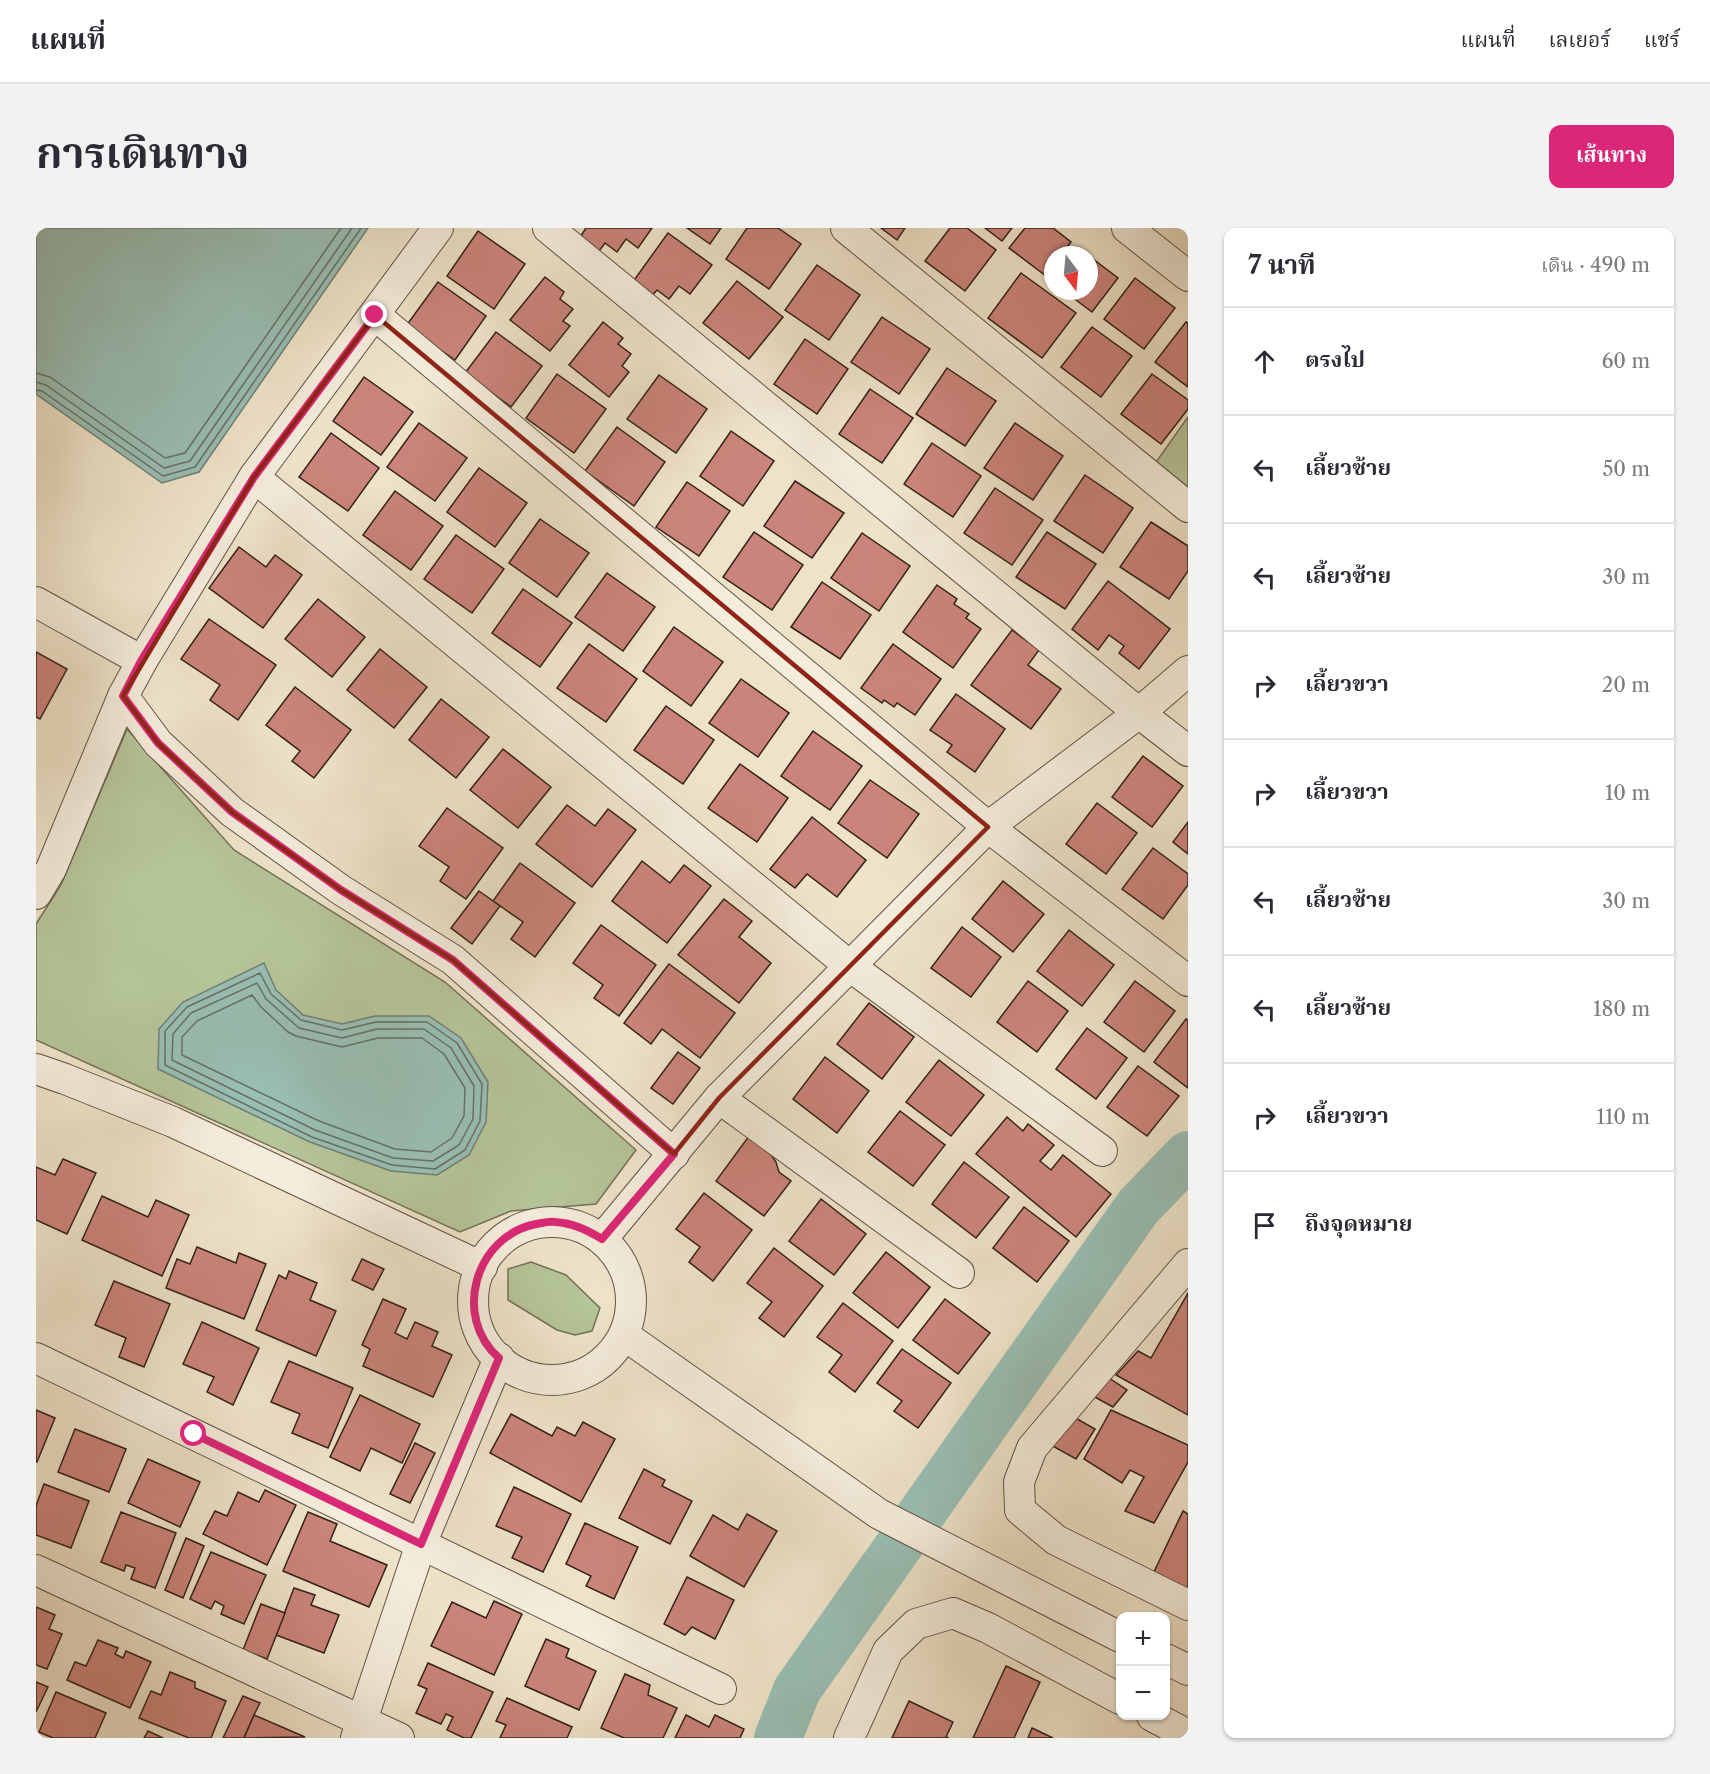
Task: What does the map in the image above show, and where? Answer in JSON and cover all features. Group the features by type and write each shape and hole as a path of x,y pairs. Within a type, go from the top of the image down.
{"street":[{"path":"36,894 44,865 141,661 254,477 438,228"},
{"path":"548,228 1138,713 1188,751"},
{"path":"846,228 1188,507"},
{"path":"1127,228 1188,276"},
{"path":"375,315 988,827 1188,981"},
{"path":"254,477 851,967 1102,1151"},
{"path":"36,602 141,661"},
{"path":"602,1239 719,1098 988,827 1188,672"},
{"path":"123,696 158,743 232,812 341,890 453,960 674,1154"},
{"path":"36,1069 65,1078 173,1122 482,1266"},
{"path":"719,1098 959,1273"},
{"path":"553,1221 579,1226 602,1239 620,1259 630,1283 632,1309 624,1335 609,1357 587,1372 561,1380 535,1378 511,1369 492,1352 478,1331 473,1305 476,1280 482,1266 486,1257 504,1238 526,1226 553,1221"},
{"path":"1188,1264 1032,1448 1019,1482 1020,1510 1056,1540 1188,1605"},
{"path":"624,1335 879,1514 1116,1635"},
{"path":"36,1358 721,1689"},
{"path":"359,1729 421,1544 499,1358"},
{"path":"36,1570 359,1729 399,1738"},
{"path":"849,1738 888,1651 916,1624 953,1613 988,1628 1116,1697"},
{"path":"1170,1661 1188,1671"},
{"path":"1160,1720 1188,1735"}],"highlighted area":[{"path":"375,315 988,827 719,1098 674,1154 453,960 341,890 232,812 158,743 123,696 254,477"}],"green space":[{"path":"1188,417 1188,490 1154,465"},
{"path":"127,729 234,850 445,982 636,1150 596,1204 511,1211 460,1232 36,1040 36,924 61,885"},
{"path":"531,1262 566,1275 600,1308 592,1331 575,1335 557,1330 508,1300 508,1269"}],"water":[{"path":"36,228 368,228 199,472 162,483 36,394"},
{"path":"264,963 276,990 303,1015 342,1024 375,1016 429,1016 461,1038 488,1082 486,1122 469,1155 437,1175 391,1171 310,1142 158,1069 159,1029 183,1002"}],"building":[{"path":"586,228 652,228 638,248 626,239 617,252 605,243 599,251 580,237"},
{"path":"687,228 721,228 710,244"},
{"path":"747,228 778,228 801,244 769,289 726,259"},
{"path":"881,228 905,228 897,240"},
{"path":"950,228 967,228 996,250 965,291 925,261"},
{"path":"985,228 1012,228 1002,241"},
{"path":"1025,228 1053,228 1071,242 1068,246 1044,246 1044,274 1009,248"},
{"path":"478,231 525,264 494,309 447,276"},
{"path":"668,233 712,265 690,294 679,286 669,299 657,290 651,297 632,283"},
{"path":"1098,263 1118,278 1092,312 1076,300 1098,300"},
{"path":"817,265 860,295 829,340 785,310"},
{"path":"1021,273 1044,290 1044,300 1058,300 1076,313 1042,358 988,318"},
{"path":"545,277 564,292 560,299 573,309 563,321 570,326 550,351 510,320"},
{"path":"1135,278 1175,308 1144,349 1104,319"},
{"path":"737,281 783,317 749,359 703,323"},
{"path":"438,282 486,316 455,360 406,326"},
{"path":"882,317 930,349 899,394 851,362"},
{"path":"603,322 623,338 618,344 631,354 622,366 629,372 609,397 569,365"},
{"path":"1186,322 1188,323 1188,387 1155,362"},
{"path":"1092,327 1132,356 1101,397 1061,367"},
{"path":"496,332 542,366 511,407 465,373"},
{"path":"805,339 848,369 817,414 774,384"},
{"path":"947,368 996,401 965,446 916,414"},
{"path":"557,374 606,409 574,453 526,418"},
{"path":"1152,374 1188,400 1188,409 1161,444 1121,414"},
{"path":"659,375 707,409 676,453 627,419"},
{"path":"364,377 413,412 381,455 333,421"},
{"path":"870,389 913,418 882,463 839,434"},
{"path":"419,423 467,458 435,501 387,467"},
{"path":"1015,423 1063,456 1033,500 984,468"},
{"path":"617,427 665,462 634,506 585,471"},
{"path":"731,431 774,461 743,506 700,476"},
{"path":"331,433 379,468 348,511 299,477"},
{"path":"932,443 981,476 953,517 904,484"},
{"path":"479,468 527,503 495,547 447,512"},
{"path":"1085,475 1133,508 1103,553 1054,521"},
{"path":"795,481 844,513 812,558 764,526"},
{"path":"687,482 730,511 699,556 656,527"},
{"path":"995,488 1043,520 1012,565 964,533"},
{"path":"395,491 443,526 411,570 363,535"},
{"path":"540,519 589,553 557,597 509,563"},
{"path":"1151,522 1188,546 1188,571 1169,599 1120,567"},
{"path":"754,532 803,565 772,610 723,577"},
{"path":"1047,532 1096,564 1065,609 1016,577"},
{"path":"862,533 910,566 879,611 831,578"},
{"path":"456,535 504,569 472,613 424,579"},
{"path":"239,547 266,567 275,555 302,575 263,628 209,588"},
{"path":"607,573 655,607 623,651 575,617"},
{"path":"1108,581 1170,629 1139,669 1119,653 1124,646 1109,635 1098,650 1072,629"},
{"path":"822,582 871,615 840,659 791,627"},
{"path":"937,585 957,599 954,604 969,614 966,618 981,629 953,668 903,632"},
{"path":"523,589 572,623 540,667 492,633"},
{"path":"318,599 365,637 332,677 285,639"},
{"path":"209,619 276,665 238,720 210,700 220,685 181,659"},
{"path":"674,627 723,662 691,706 643,671"},
{"path":"1012,630 1039,650 1028,665 1061,689 1031,729 971,685"},
{"path":"589,644 637,679 606,722 557,688"},
{"path":"893,644 941,679 915,715 897,703 894,707 884,700 882,703 861,688"},
{"path":"380,649 427,687 394,728 347,690"},
{"path":"36,652 67,669 40,719 36,717"},
{"path":"741,679 789,713 758,757 709,723"},
{"path":"295,687 351,730 314,778 292,761 300,751 266,725"},
{"path":"956,694 1005,729 975,772 947,752 952,745 930,730"},
{"path":"441,699 489,737 456,778 409,740"},
{"path":"666,706 714,740 683,784 634,750"},
{"path":"813,731 862,766 830,810 781,776"},
{"path":"503,749 551,787 518,828 470,790"},
{"path":"1143,756 1183,786 1152,827 1112,797"},
{"path":"740,764 788,798 757,842 708,808"},
{"path":"870,780 919,814 887,858 838,823"},
{"path":"1097,803 1137,833 1106,874 1066,844"},
{"path":"567,805 595,826 608,809 636,830 592,887 536,844"},
{"path":"447,808 503,848 466,899 440,881 449,867 419,846"},
{"path":"812,817 866,860 837,897 807,874 795,888 770,869"},
{"path":"1188,822 1188,854 1173,842"},
{"path":"1153,848 1188,874 1188,885 1163,919 1122,889"},
{"path":"642,861 670,883 684,865 711,886 667,943 612,901"},
{"path":"520,863 575,903 535,957 511,939 523,922 493,901"},
{"path":"1003,881 1044,914 1013,952 972,919"},
{"path":"479,891 500,906 472,944 451,928"},
{"path":"724,899 752,921 739,937 771,963 739,1003 678,955"},
{"path":"601,925 656,965 619,1016 594,998 603,985 573,963"},
{"path":"962,927 1001,957 971,997 931,968"},
{"path":"1069,930 1114,965 1082,1006 1037,971"},
{"path":"669,964 735,1013 700,1058 662,1029 651,1044 624,1023"},
{"path":"1028,981 1068,1011 1037,1052 997,1022"},
{"path":"1135,981 1175,1011 1144,1052 1104,1022"},
{"path":"869,1003 914,1037 882,1079 837,1044"},
{"path":"1186,1019 1188,1020 1188,1088 1154,1062"},
{"path":"1087,1028 1127,1058 1096,1099 1056,1069"},
{"path":"678,1052 700,1068 673,1104 651,1088"},
{"path":"825,1057 869,1091 837,1133 793,1099"},
{"path":"939,1060 984,1095 951,1136 906,1102"},
{"path":"1138,1066 1179,1096 1147,1136 1107,1107"},
{"path":"900,1111 945,1145 913,1186 868,1152"},
{"path":"1007,1117 1023,1131 1028,1124 1054,1145 1040,1161 1051,1170 1063,1155 1111,1194 1076,1237 976,1154"},
{"path":"749,1136 768,1150 779,1172 791,1181 764,1216 716,1181"},
{"path":"63,1159 96,1173 67,1234 36,1220 36,1167 55,1175"},
{"path":"964,1162 1009,1197 976,1238 932,1204"},
{"path":"704,1193 752,1230 713,1281 689,1262 700,1247 676,1229"},
{"path":"102,1196 148,1217 156,1200 189,1215 162,1276 82,1240"},
{"path":"821,1199 866,1234 834,1275 789,1241"},
{"path":"1024,1207 1069,1241 1037,1282 993,1248"},
{"path":"197,1247 236,1263 239,1253 266,1264 244,1319 166,1288 177,1259 190,1264"},
{"path":"774,1248 823,1286 784,1337 759,1318 772,1302 747,1283"},
{"path":"886,1252 930,1287 898,1328 853,1293"},
{"path":"362,1259 384,1269 373,1290 352,1280"},
{"path":"289,1271 317,1283 310,1300 336,1311 316,1356 256,1330 279,1275 286,1279"},
{"path":"114,1281 170,1304 144,1367 119,1357 126,1338 95,1325"},
{"path":"1188,1293 1188,1415 1116,1375 1138,1351 1151,1358"},
{"path":"383,1299 406,1309 395,1333 407,1339 415,1322 438,1332 432,1346 452,1355 433,1397 363,1366 370,1349 362,1345"},
{"path":"945,1299 990,1333 958,1374 913,1340"},
{"path":"843,1303 893,1341 855,1392 829,1372 842,1355 817,1337"},
{"path":"202,1322 259,1348 233,1405 207,1392 214,1377 183,1364"},
{"path":"902,1349 951,1383 918,1428 894,1411 902,1401 877,1383"},
{"path":"289,1361 353,1388 328,1448 292,1433 300,1414 271,1402"},
{"path":"1106,1376 1127,1390 1113,1407 1091,1395"},
{"path":"360,1395 420,1424 402,1463 371,1448 360,1471 330,1457"},
{"path":"36,1410 55,1418 37,1462 36,1462"},
{"path":"1111,1410 1188,1445 1188,1462 1154,1523 1125,1511 1144,1477 1130,1470 1122,1483 1084,1459"},
{"path":"511,1414 552,1436 557,1427 575,1436 583,1422 615,1439 581,1502 490,1453"},
{"path":"1072,1416 1095,1429 1076,1459 1051,1445"},
{"path":"75,1429 126,1449 109,1492 58,1472"},
{"path":"415,1443 435,1453 410,1503 390,1494"},
{"path":"148,1459 200,1482 180,1527 128,1503"},
{"path":"644,1469 665,1480 662,1486 692,1501 670,1544 619,1518"},
{"path":"44,1484 89,1501 71,1548 36,1535 36,1506"},
{"path":"514,1487 571,1514 543,1572 512,1558 522,1537 496,1526"},
{"path":"265,1490 296,1505 267,1565 203,1534 215,1511 227,1516 238,1492 259,1502"},
{"path":"1183,1511 1188,1514 1188,1588 1152,1576"},
{"path":"121,1512 176,1533 155,1588 131,1579 135,1568 126,1565 124,1571 101,1562"},
{"path":"308,1512 337,1524 330,1541 387,1565 369,1607 283,1571"},
{"path":"747,1514 777,1531 744,1587 690,1556 713,1515 738,1530"},
{"path":"585,1523 638,1547 614,1599 586,1586 591,1576 566,1564"},
{"path":"186,1538 204,1546 183,1598 165,1590"},
{"path":"211,1552 266,1575 244,1624 221,1614 224,1606 215,1601 211,1609 190,1599"},
{"path":"687,1577 734,1600 715,1639 692,1627 685,1635 664,1624"},
{"path":"294,1588 315,1595 311,1605 339,1615 324,1653 276,1635"},
{"path":"494,1601 522,1614 494,1675 431,1646 452,1602 486,1618"},
{"path":"261,1604 285,1613 267,1659 243,1650"},
{"path":"36,1607 55,1615 49,1629 62,1634 47,1669 36,1665"},
{"path":"546,1639 569,1649 566,1657 596,1671 579,1710 525,1686"},
{"path":"98,1640 118,1648 115,1654 123,1658 126,1651 151,1662 130,1708 67,1680 75,1662 86,1666"},
{"path":"428,1663 493,1692 471,1738 464,1738 447,1730 453,1717 446,1714 441,1724 416,1713 427,1689 418,1685"},
{"path":"1006,1666 1040,1682 1014,1738 973,1738"},
{"path":"170,1672 195,1682 195,1688 226,1701 211,1738 189,1738 139,1718 151,1691 161,1695"},
{"path":"625,1674 650,1685 648,1695 677,1708 663,1738 624,1738 601,1728"},
{"path":"36,1682 48,1687 36,1712"},
{"path":"56,1692 106,1713 95,1738 53,1738 39,1732"},
{"path":"243,1696 260,1703 244,1738 223,1738"},
{"path":"507,1698 572,1727 567,1738 500,1738 506,1725 496,1721"},
{"path":"909,1701 953,1722 946,1737 949,1738 892,1738"},
{"path":"254,1715 305,1737 244,1738"},
{"path":"686,1715 709,1727 715,1715 744,1729 740,1738 675,1738"},
{"path":"1032,1728 1053,1738 1028,1738"},
{"path":"148,1731 163,1738 144,1738"}],"waterway":[{"path":"778,1738 797,1690 1138,1207 1188,1155"}],"route":[{"path":"194,1434 421,1544 499,1358 492,1352 478,1331 473,1305 476,1280 486,1257 504,1238 526,1226 553,1221 579,1226 602,1239 674,1154 453,960 341,890 232,812 158,743 123,696 141,661 254,477 375,315"}]}
